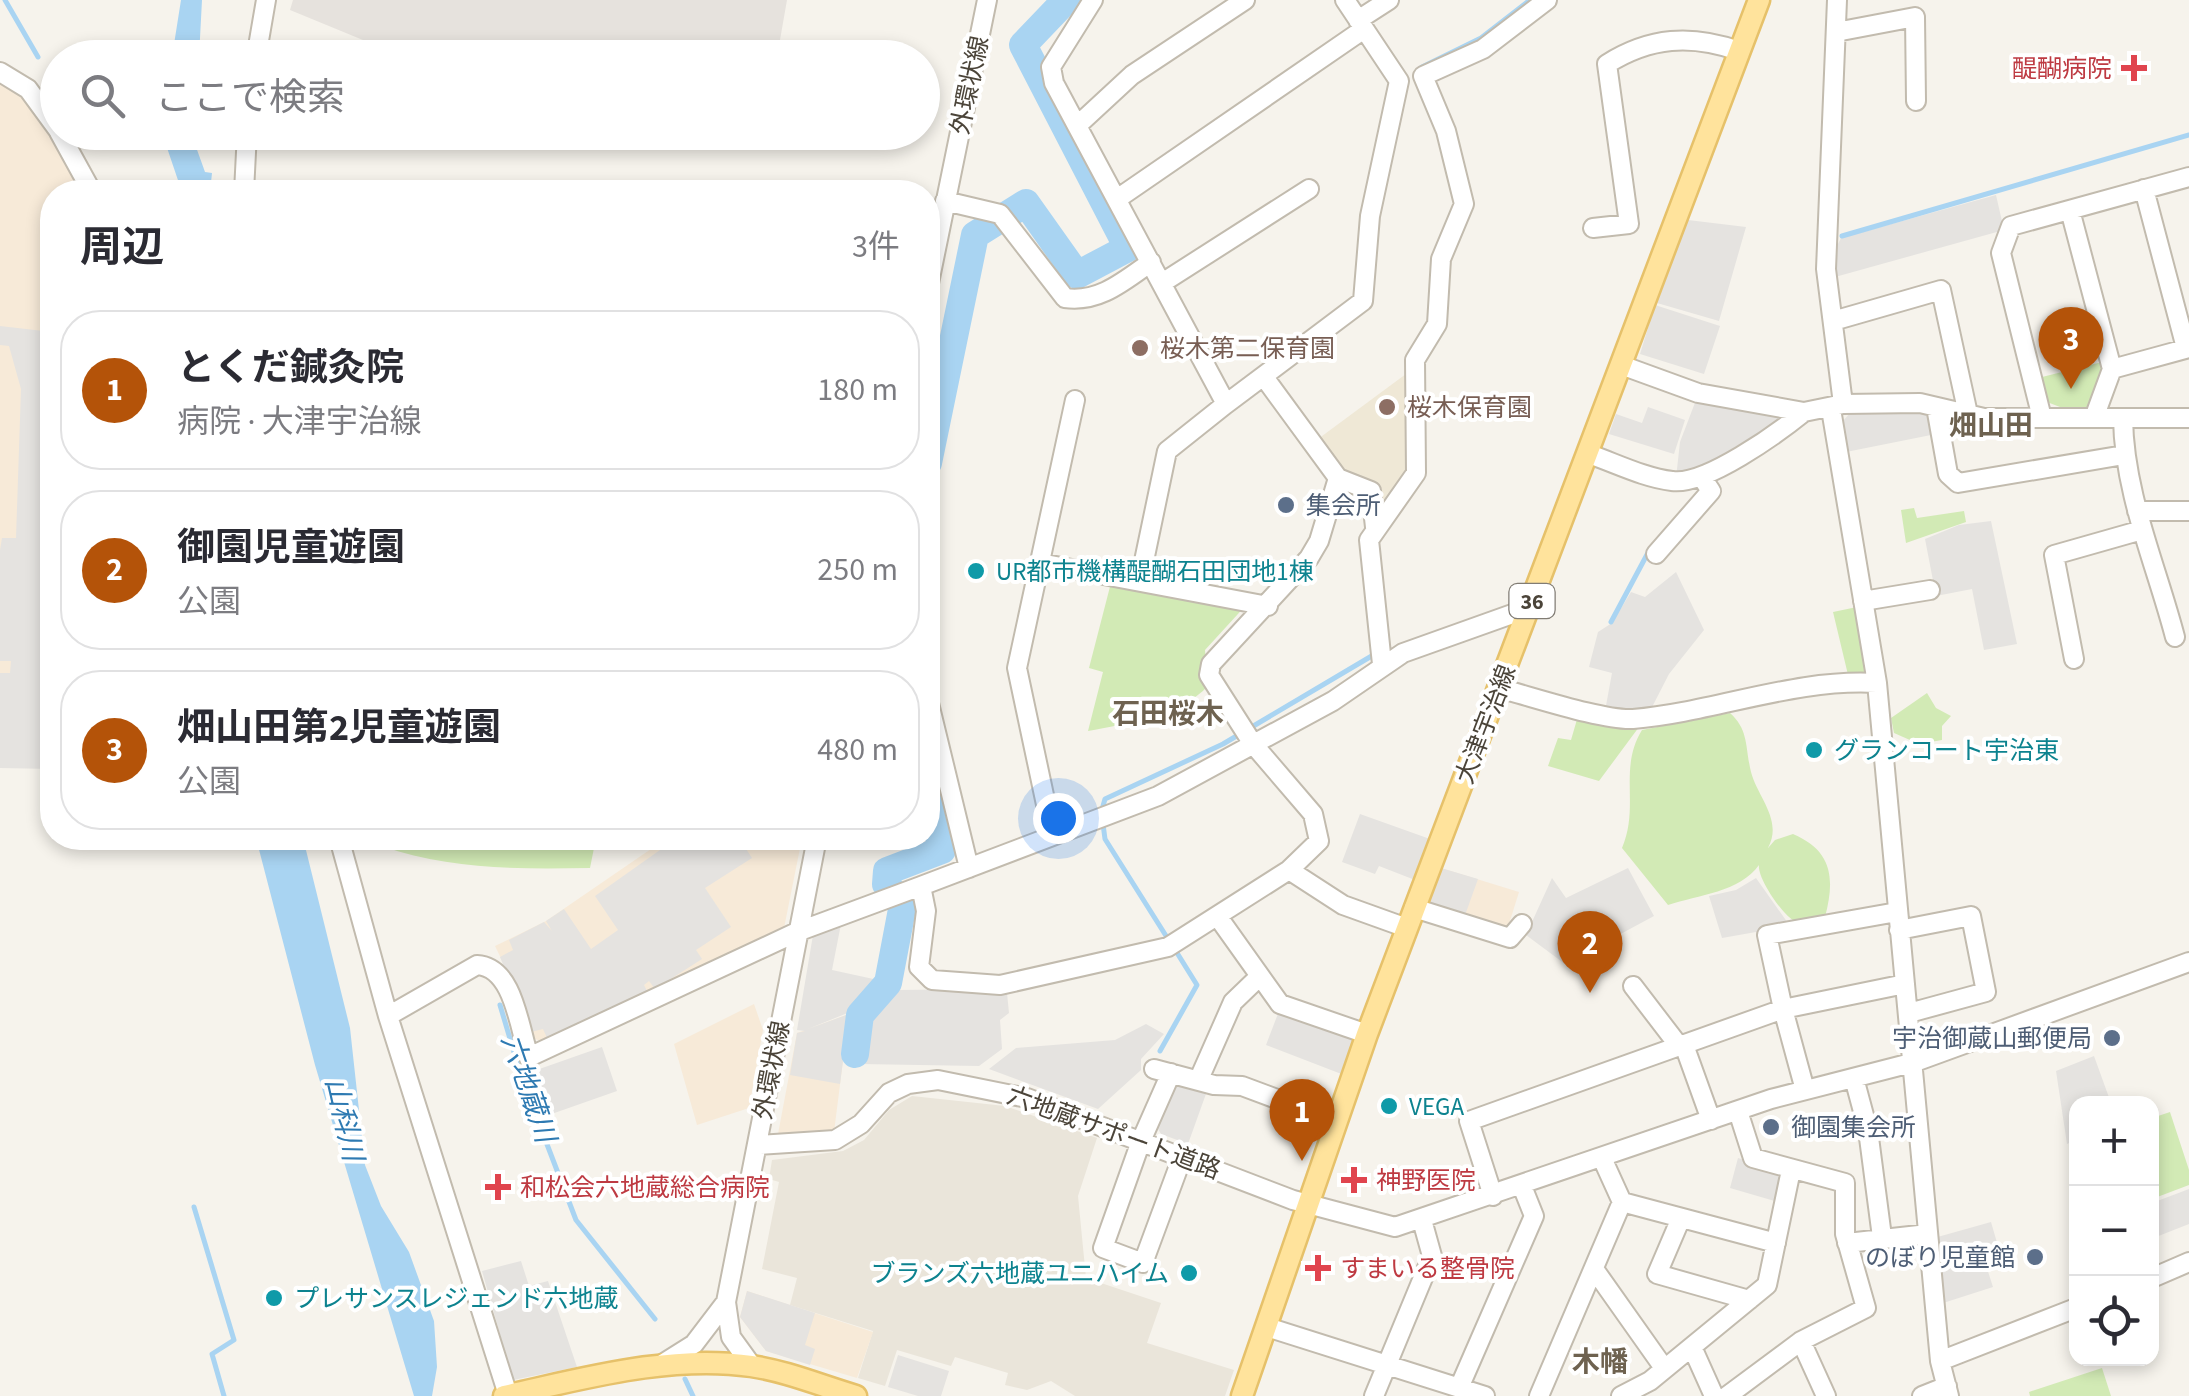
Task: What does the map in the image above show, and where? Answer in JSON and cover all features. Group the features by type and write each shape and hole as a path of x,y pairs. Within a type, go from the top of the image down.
{"main road":[{"name":"大津宇治線","path":"1242,1396 1367,1034 1759,0"},
{"path":"506,1396 657,1366 752,1366 856,1396"}],"street":[{"path":"259,40 266,0"},
{"name":"外環状線","path":"940,227 986,0"},
{"path":"1093,0 1051,67 1054,83 1226,404"},
{"path":"1079,124 1132,75 1245,0"},
{"path":"1144,561 1166,451 1363,301 1375,188 1399,81 1344,0"},
{"path":"1116,199 1389,0"},
{"path":"1399,81 1423,76 1483,50 1547,0"},
{"path":"1838,0 1826,269 1837,407 1877,683 1940,1361 1948,1391 1922,1396"},
{"path":"1836,32 1915,17 1916,101"},
{"path":"1593,228 1630,224 1607,64 1638,44 1654,42 1702,38 1739,51"},
{"path":"0,72 28,89 40,106"},
{"path":"1382,664 1369,540 1416,473 1415,360 1438,324 1441,259 1464,204 1446,131 1423,76"},
{"path":"69,150 85,180"},
{"path":"245,180 246,150"},
{"path":"2042,418 2000,253 2012,226 2189,177"},
{"path":"1162,283 1309,188"},
{"path":"2112,369 2187,348 2144,189"},
{"path":"945,201 1003,217 1065,298 1084,301 1115,288 1151,262"},
{"path":"2070,210 2112,369 2094,418"},
{"path":"1833,321 1941,290 1968,414"},
{"path":"1621,365 1698,393 1804,412 1837,407 1936,407 1968,414 2042,418 2189,418"},
{"path":"1264,377 1338,478 1370,491 1375,527"},
{"path":"1057,833 1048,814 1017,668 1075,400"},
{"path":"1936,407 1948,474 1958,483 2124,454"},
{"path":"1656,554 1704,481 1804,412"},
{"path":"2124,418 2124,454 2176,637"},
{"path":"1589,454 1674,482 1704,481"},
{"path":"914,889 926,911 919,967 932,980 1000,985 1168,947 1289,870 1320,841 1313,814 1253,744 1209,675 1211,664 1268,606 1318,542 1338,478"},
{"path":"2074,659 2054,556 2140,520 2189,512"},
{"path":"1040,563 1268,606"},
{"path":"1863,601 1930,590"},
{"path":"388,1016 478,966 490,966 502,975 529,1058 797,932 1158,796 1333,701 1382,664 1529,608"},
{"path":"1498,688 1632,719 1739,704 1817,684 1877,683"},
{"path":"940,749 969,868"},
{"path":"342,850 388,1016 506,1396"},
{"name":"外環状線","path":"752,1366 731,1337 726,1302 814,850"},
{"path":"1289,870 1343,905 1510,938 1522,924"},
{"path":"1806,1090 1767,935 1971,916 1986,992 1909,1013"},
{"path":"1218,917 1280,1004 1367,1034"},
{"name":"六地蔵サポート道路","path":"757,1145 842,1138 861,1124 889,1093 926,1080 982,1086 1027,1098 1308,1203 1395,1227 1738,1111 1914,1062 2189,962"},
{"path":"1200,1079 1233,1002 1260,976"},
{"path":"1493,1196 1469,1122 1784,1009 1905,984"},
{"path":"1633,986 1681,1045 1712,1120"},
{"path":"1183,1155 1143,1263 1103,1248 1163,1071 1242,1086 1336,1121"},
{"path":"1854,1078 1868,1130 1882,1236"},
{"path":"1727,1396 1801,1341 1866,1308 1846,1243 1845,1183 1754,1158 1738,1111"},
{"path":"1539,1396 1622,1202 1602,1158"},
{"path":"1621,1396 1692,1347 1768,1285 1791,1170"},
{"path":"1459,1388 1534,1216 1522,1186"},
{"path":"1622,1202 1776,1243"},
{"path":"1681,1218 1657,1274 1749,1300"},
{"path":"1374,1396 1384,1364 1432,1256 1422,1220"},
{"path":"1846,1243 1882,1236 1928,1234"},
{"path":"2157,1276 2189,1262"},
{"path":"1594,1269 1664,1368"},
{"name":"外環状線","path":"657,1366 694,1344 726,1302"},
{"path":"1940,1361 2069,1311"},
{"path":"1267,1326 1485,1396"},
{"path":"1801,1341 1826,1396"},
{"path":"1692,1347 1714,1396"}],"shaded area":[{"path":"293,0 787,0 780,40 363,40 290,10"},
{"path":"0,76 23,90 40,120 40,150 57,150 74,180 40,180 40,669 0,673"},
{"path":"1996,195 2004,230 1835,277 1831,258 1841,238"},
{"path":"1688,220 1746,227 1719,321 1657,303"},
{"path":"1655,305 1720,326 1704,374 1640,354"},
{"path":"0,326 40,331 40,769 0,768 0,673 10,673 11,661 0,661 0,550 2,538 16,538 21,389 9,346 0,345"},
{"name":"桜木保育園","path":"1410,371 1412,473 1384,511 1376,509 1374,491 1337,475 1314,442"},
{"path":"1696,400 1785,417 1743,449 1676,478 1680,442"},
{"path":"1648,407 1685,420 1674,454 1609,434 1616,414 1642,423"},
{"path":"1850,413 1931,413 1936,434 1846,452 1843,421"},
{"path":"1991,521 2017,644 1984,650 1972,589 1936,596 1925,539 1959,525"},
{"path":"1676,572 1704,630 1669,674 1649,713 1605,711 1612,673 1589,667 1598,632 1612,623 1631,592 1645,597"},
{"path":"1360,814 1430,839 1415,880 1379,866 1375,874 1342,862"},
{"path":"650,850 800,850 784,928 544,1042 532,1038 516,989 495,946 546,921"},
{"path":"660,850 747,850 752,858 705,888 731,927 696,950 702,959 655,989 649,981 644,985 648,993 548,1040 543,1029 531,1032 500,957 513,950 509,940 544,922 552,931 546,921 564,909 591,949 618,930 595,896"},
{"path":"1441,868 1519,892 1509,924 1497,930 1427,906"},
{"path":"1441,868 1478,879 1464,918 1427,906"},
{"path":"1628,868 1654,916 1589,951 1596,968 1569,967 1526,935 1552,878 1566,898"},
{"path":"1756,878 1790,926 1722,938 1709,896 1736,890"},
{"path":"841,924 832,970 878,980 850,1012 808,1029 849,1014 840,1084 790,1075 797,1033 805,1031 797,1030 813,935"},
{"path":"997,989 1007,993 1009,1013 1000,1020 1002,1049 979,1066 860,1064 870,1017 896,990"},
{"path":"754,1004 763,1030 749,1108 697,1125 674,1044"},
{"path":"1279,1011 1357,1040 1344,1075 1266,1045"},
{"path":"849,1014 834,1132 778,1134 797,1033"},
{"path":"1146,1024 1164,1034 1141,1059 1141,1070 1098,1109 989,1069 1016,1048 1115,1040"},
{"path":"602,1047 617,1091 543,1117 528,1073"},
{"path":"2094,1056 2108,1096 2069,1096 2067,1144 2056,1071"},
{"path":"1171,1082 1207,1091 1188,1144 1161,1134 1155,1124"},
{"path":"912,1096 1005,1106 1097,1138 1078,1196 1086,1278 1161,1303 1147,1343 1234,1370 1225,1396 1075,1396 1051,1381 1027,1390 1005,1385 1008,1373 955,1357 951,1366 897,1350 885,1386 858,1378 873,1331 790,1305 797,1278 762,1269 779,1182 769,1179 772,1160 843,1151 864,1140 889,1110"},
{"path":"1738,1158 1780,1171 1785,1179 1778,1202 1730,1188"},
{"path":"2189,1189 2189,1224 2159,1236 2159,1200"},
{"path":"1991,1222 2000,1253 1984,1259 1993,1287 1940,1304 1934,1238"},
{"path":"521,1261 529,1286 548,1281 577,1367 513,1380 482,1271"},
{"path":"747,1291 873,1332 857,1378 766,1351 740,1317"},
{"path":"747,1291 815,1313 805,1345 815,1349 810,1365 766,1351 740,1317"},
{"path":"898,1355 949,1371 941,1396 918,1396 888,1387"}],"green space":[{"path":"2102,362 2102,377 2091,407 2060,407 2047,402 2042,377"},
{"path":"1914,508 1917,518 1964,511 1966,522 1906,543 1901,510"},
{"path":"1113,575 1248,603 1205,650 1208,686 1197,696 1152,717 1088,731 1103,672 1089,668"},
{"path":"1857,607 1867,681 1849,679 1833,612"},
{"path":"1927,693 1936,708 1951,716 1942,726 1942,740 1919,744 1894,733 1891,718"},
{"path":"1730,713 1743,733 1751,772 1771,819 1768,848 1775,840 1793,834 1816,849 1828,868 1830,890 1825,917 1805,923 1788,916 1766,886 1759,865 1730,887 1668,905 1622,848 1629,817 1631,759 1642,730"},
{"path":"1578,716 1639,727 1599,781 1548,766 1558,738 1571,740"},
{"path":"395,850 594,850 590,868 485,866"},
{"path":"2170,1112 2189,1170 2189,1185 2159,1196 2159,1186 2159,1116"},
{"path":"2102,1368 2111,1396 2030,1396 2029,1392"}],"water":[{"path":"181,0 202,0 200,40 175,40"},
{"path":"168,150 197,150 205,172 212,173 211,180 178,180"},
{"name":"山科川","path":"259,850 306,850 350,1028 365,1165 381,1206 409,1252 434,1321 437,1367 432,1396 414,1396 315,1065"}],"waterway":[{"path":"5,0 38,57"},
{"path":"940,405 975,235 1026,203 1077,275 1128,248 1023,45 1066,0"},
{"path":"1422,67 1481,38 1530,0"},
{"path":"1842,236 2189,135"},
{"path":"1611,622 1650,549"},
{"path":"1101,813 1105,799 1223,744 1375,654"},
{"path":"1103,824 1105,839 1168,939"},
{"path":"855,1054 860,1015 888,983 903,904 886,884 887,871 942,850 940,842"},
{"path":"1160,1051 1197,985 1174,948"},
{"name":"六地蔵川","path":"500,1005 522,1079 576,1220 655,1319"},
{"path":"194,1207 234,1340 212,1354 224,1396"},
{"name":"六地蔵川","path":"685,1379 693,1396"}],"place":[{"name":"醍醐病院","path":"2134,68"},
{"name":"桜木第二保育園","path":"1140,348"},
{"name":"畑山田第2児童遊園","path":"2071,389"},
{"name":"桜木保育園","path":"1387,407"},
{"name":"集会所","path":"1286,505"},
{"name":"UR都市機構醍醐石田団地1棟","path":"976,571"},
{"name":"グランコート宇治東","path":"1814,750"},
{"name":"御園児童遊園","path":"1590,993"},
{"name":"宇治御蔵山郵便局","path":"2112,1038"},
{"name":"VEGA","path":"1389,1106"},
{"name":"御園集会所","path":"1771,1127"},
{"name":"とくだ鍼灸院","path":"1302,1161"},
{"name":"神野医院","path":"1354,1180"},
{"name":"和松会六地蔵総合病院","path":"498,1187"},
{"name":"のぼり児童館","path":"2035,1257"},
{"name":"すまいる整骨院","path":"1318,1268"},
{"name":"ブランズ六地蔵ユニハイム","path":"1189,1273"},
{"name":"プレサンスレジェンド六地蔵","path":"274,1298"}],"district":[{"name":"畑山田","path":"1991,425"},
{"name":"石田桜木","path":"1168,713"},
{"name":"木幡","path":"1600,1361"}]}
